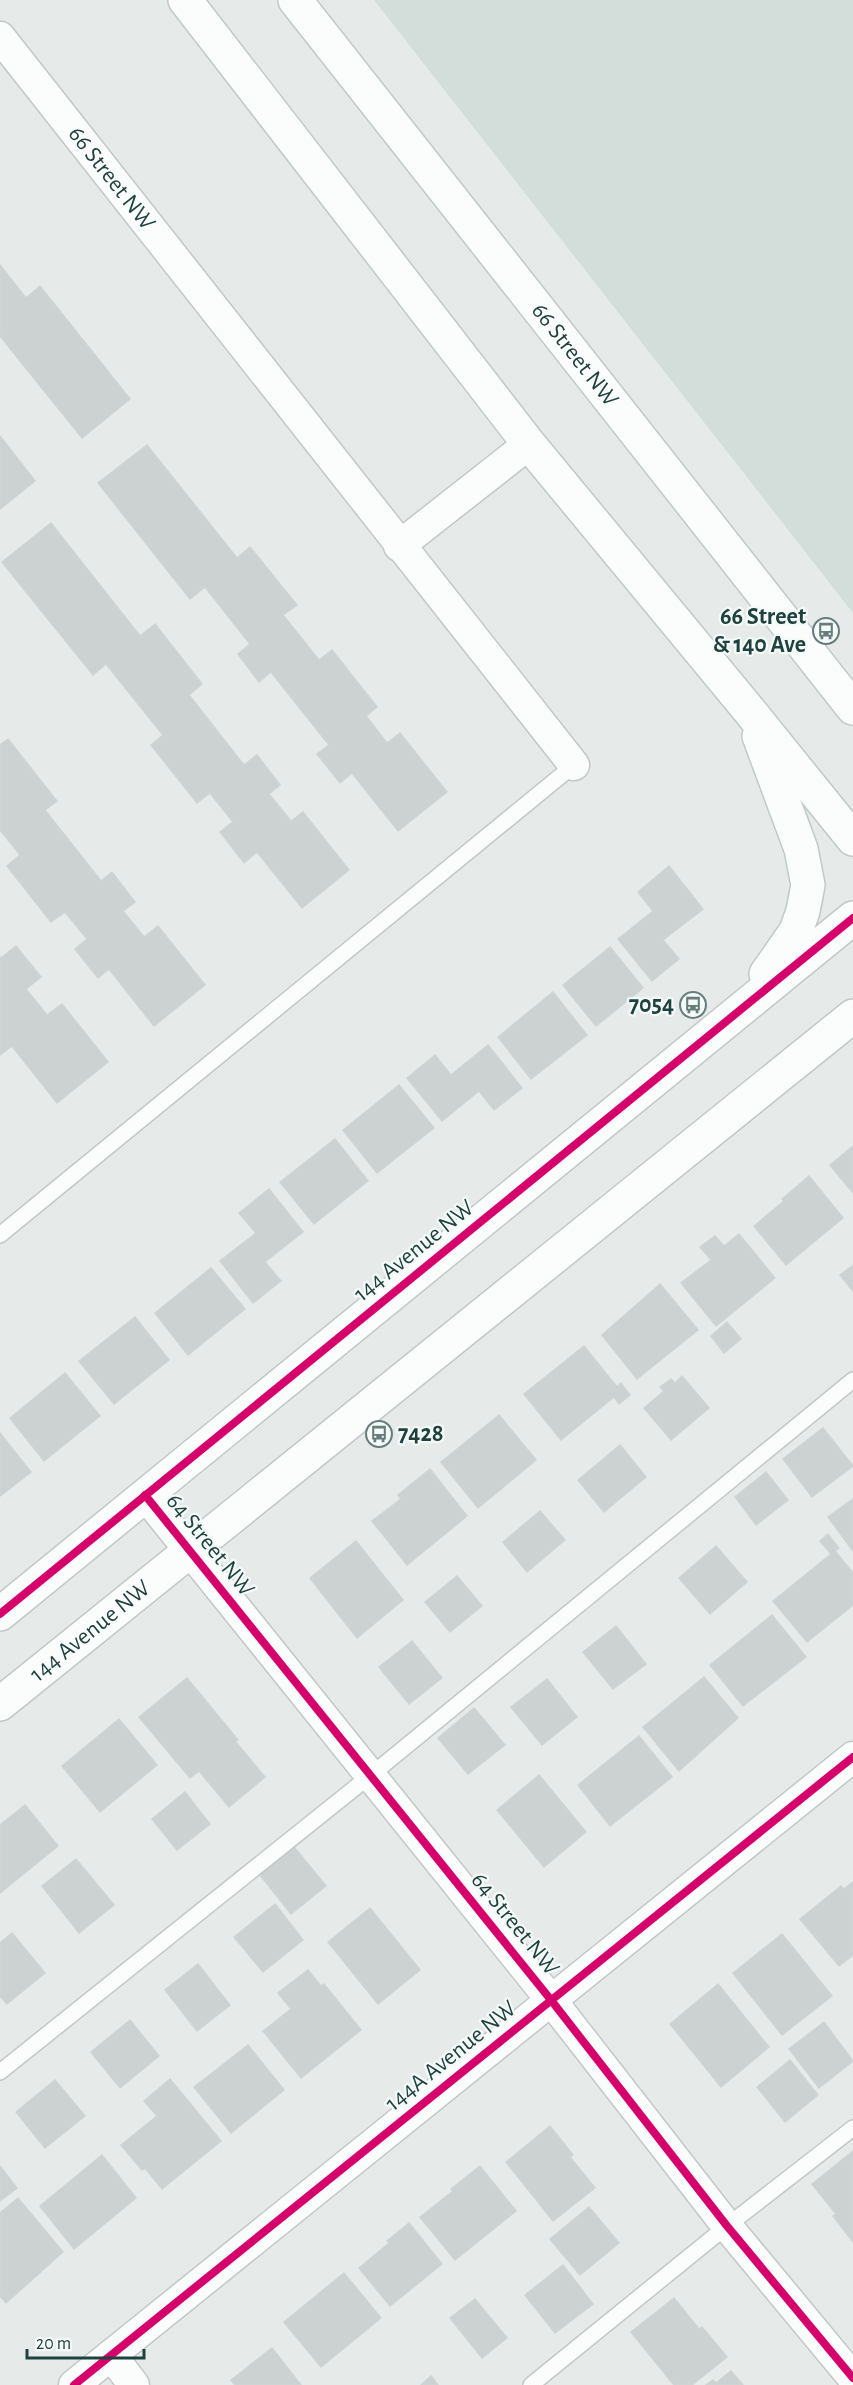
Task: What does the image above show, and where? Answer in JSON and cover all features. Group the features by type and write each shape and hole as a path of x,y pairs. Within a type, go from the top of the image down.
{"main road":[{"path":"184,0 529,444 853,839"},
{"name":"66 Street NW","path":"295,0 853,708"},
{"path":"738,1012 796,931 808,885 801,849 748,709"},
{"name":"144 Avenue NW","path":"0,1614 853,918"},
{"name":"144 Avenue NW","path":"0,1704 853,1016"}],"street":[{"name":"66 Street NW","path":"0,37 399,546 574,765"},
{"path":"399,546 529,444"},
{"name":"64 Street NW","path":"145,1495 551,2000 727,2226 853,2378"},
{"name":"144A Avenue NW","path":"74,2385 853,1757"},
{"path":"111,2355 134,2385"}],"lane":[{"path":"0,1235 574,765"},
{"path":"0,2072 371,1775 853,1380"},
{"path":"531,2385 727,2226 853,2128"}],"shaded area":[{"path":"374,0 853,0 853,613"}],"building":[{"path":"0,265 26,298 40,286 130,399 82,438 0,336"},
{"path":"0,436 35,481 0,509"},
{"path":"147,445 237,558 250,547 297,605 283,615 319,660 332,650 377,707 366,716 387,743 400,733 447,792 398,831 352,773 340,783 317,754 329,745 271,672 259,682 238,654 250,644 205,587 190,599 98,483"},
{"path":"51,523 140,636 155,624 202,684 189,695 244,765 257,755 280,785 269,794 291,821 303,812 349,870 302,908 257,852 244,863 220,832 233,822 210,793 197,803 151,745 163,735 106,664 93,675 2,562"},
{"path":"8,739 57,801 45,810 101,881 112,872 135,902 123,911 144,937 158,926 205,985 154,1026 109,969 98,978 75,949 87,939 65,912 51,922 7,866 20,855 0,830 0,745"},
{"path":"669,866 703,909 663,940 679,959 652,981 618,939 653,911 638,892"},
{"path":"16,946 41,977 26,989 47,1015 62,1004 108,1062 57,1103 12,1046 0,1055 0,957"},
{"path":"610,947 643,988 596,1026 563,985"},
{"path":"553,992 587,1035 531,1079 498,1037"},
{"path":"488,1045 522,1088 494,1110 479,1091 442,1121 407,1078 435,1055 451,1075"},
{"path":"399,1085 434,1128 377,1173 343,1130"},
{"path":"335,1139 368,1181 314,1224 280,1182"},
{"path":"853,1146 853,1193 830,1165"},
{"path":"809,1176 843,1218 786,1265 754,1226"},
{"path":"269,1189 303,1232 265,1262 281,1281 253,1303 220,1261 256,1233 239,1213"},
{"path":"739,1234 775,1278 716,1326 681,1283 711,1260 700,1247 715,1236 724,1246"},
{"path":"853,1265 853,1291 840,1275"},
{"path":"211,1268 245,1309 188,1355 155,1313"},
{"path":"660,1284 698,1330 637,1379 602,1335"},
{"path":"135,1317 169,1360 114,1404 79,1361"},
{"path":"727,1322 741,1339 724,1353 711,1336"},
{"path":"584,1346 617,1387 621,1383 630,1395 619,1404 614,1397 561,1440 524,1394"},
{"path":"65,1373 100,1416 44,1461 10,1418"},
{"path":"682,1376 709,1408 671,1440 644,1408 664,1391 660,1387 671,1379 675,1383"},
{"path":"499,1415 536,1460 478,1508 441,1462"},
{"path":"823,1428 853,1466 812,1497 783,1459"},
{"path":"0,1433 31,1472 0,1496"},
{"path":"620,1445 646,1477 604,1512 578,1480"},
{"path":"430,1469 467,1516 407,1565 372,1521 401,1499 398,1495"},
{"path":"766,1472 788,1500 756,1525 735,1497"},
{"path":"853,1499 853,1551 828,1517"},
{"path":"540,1511 565,1540 527,1572 503,1542"},
{"path":"828,1534 839,1548 835,1551 853,1573 853,1605 807,1642 773,1601 831,1554 820,1541"},
{"path":"356,1541 403,1600 357,1638 310,1578"},
{"path":"716,1546 747,1582 710,1614 679,1578"},
{"path":"457,1576 482,1606 450,1632 425,1602"},
{"path":"772,1615 806,1657 743,1706 710,1665"},
{"path":"616,1626 646,1664 613,1689 583,1652"},
{"path":"412,1641 442,1678 409,1704 379,1667"},
{"path":"704,1677 738,1718 679,1771 643,1727"},
{"path":"187,1678 265,1777 229,1807 199,1771 190,1778 139,1717"},
{"path":"547,1679 577,1717 542,1745 511,1707"},
{"path":"474,1708 505,1745 468,1774 438,1738"},
{"path":"119,1719 157,1765 100,1812 62,1766"},
{"path":"639,1736 672,1777 610,1826 578,1785"},
{"path":"539,1775 586,1832 544,1867 497,1810"},
{"path":"185,1792 210,1824 177,1850 152,1819"},
{"path":"25,1805 58,1846 0,1893 0,1825"},
{"path":"294,1847 326,1886 291,1914 260,1875"},
{"path":"76,1859 114,1905 79,1933 42,1886"},
{"path":"853,1882 853,1955 839,1966 800,1919 841,1886 844,1889"},
{"path":"275,1904 303,1940 263,1972 234,1937"},
{"path":"370,1908 420,1970 378,2004 328,1942"},
{"path":"12,1933 45,1973 7,2004 0,1996 0,1943"},
{"path":"782,1934 832,1996 782,2035 733,1973"},
{"path":"198,1964 230,2005 197,2031 165,1990"},
{"path":"308,1970 321,1986 324,1984 361,2030 301,2078 263,2031 291,2009 278,1993"},
{"path":"718,1984 769,2047 721,2087 670,2024"},
{"path":"130,2020 159,2056 120,2088 91,2052"},
{"path":"824,2022 853,2061 819,2088 789,2049"},
{"path":"248,2045 284,2090 231,2133 194,2087"},
{"path":"790,2060 818,2095 785,2122 757,2087"},
{"path":"170,2079 221,2141 162,2189 145,2168 142,2170 121,2145 157,2116 144,2101"},
{"path":"55,2080 85,2116 45,2148 16,2112"},
{"path":"550,2126 573,2155 570,2157 595,2188 553,2221 506,2162"},
{"path":"853,2151 853,2242 833,2216 836,2214 812,2184"},
{"path":"102,2155 136,2198 74,2249 40,2206"},
{"path":"0,2166 17,2188 0,2201"},
{"path":"480,2166 516,2211 455,2260 420,2217"},
{"path":"18,2198 63,2252 6,2303 0,2296 0,2213"},
{"path":"589,2207 619,2243 580,2275 550,2239"},
{"path":"409,2223 442,2264 390,2306 359,2268"},
{"path":"563,2265 593,2304 555,2333 525,2295"},
{"path":"344,2273 381,2318 321,2367 284,2322"},
{"path":"674,2298 699,2329 702,2327 727,2357 692,2385 674,2385 631,2332"},
{"path":"475,2299 507,2338 482,2358 450,2318"},
{"path":"272,2348 301,2385 235,2385 231,2380"},
{"path":"731,2371 743,2385 706,2385 713,2380 716,2383"},
{"path":"431,2376 438,2385 421,2385"}],"cycle path":[{"path":"0,1614 853,918"},
{"path":"145,1495 551,2000 727,2226 853,2378"},
{"path":"74,2385 853,1757"}],"place":[{"name":"66 Street & 140 Ave","path":"826,631"},
{"name":"7054","path":"693,1005"},
{"name":"7428","path":"379,1434"}]}
